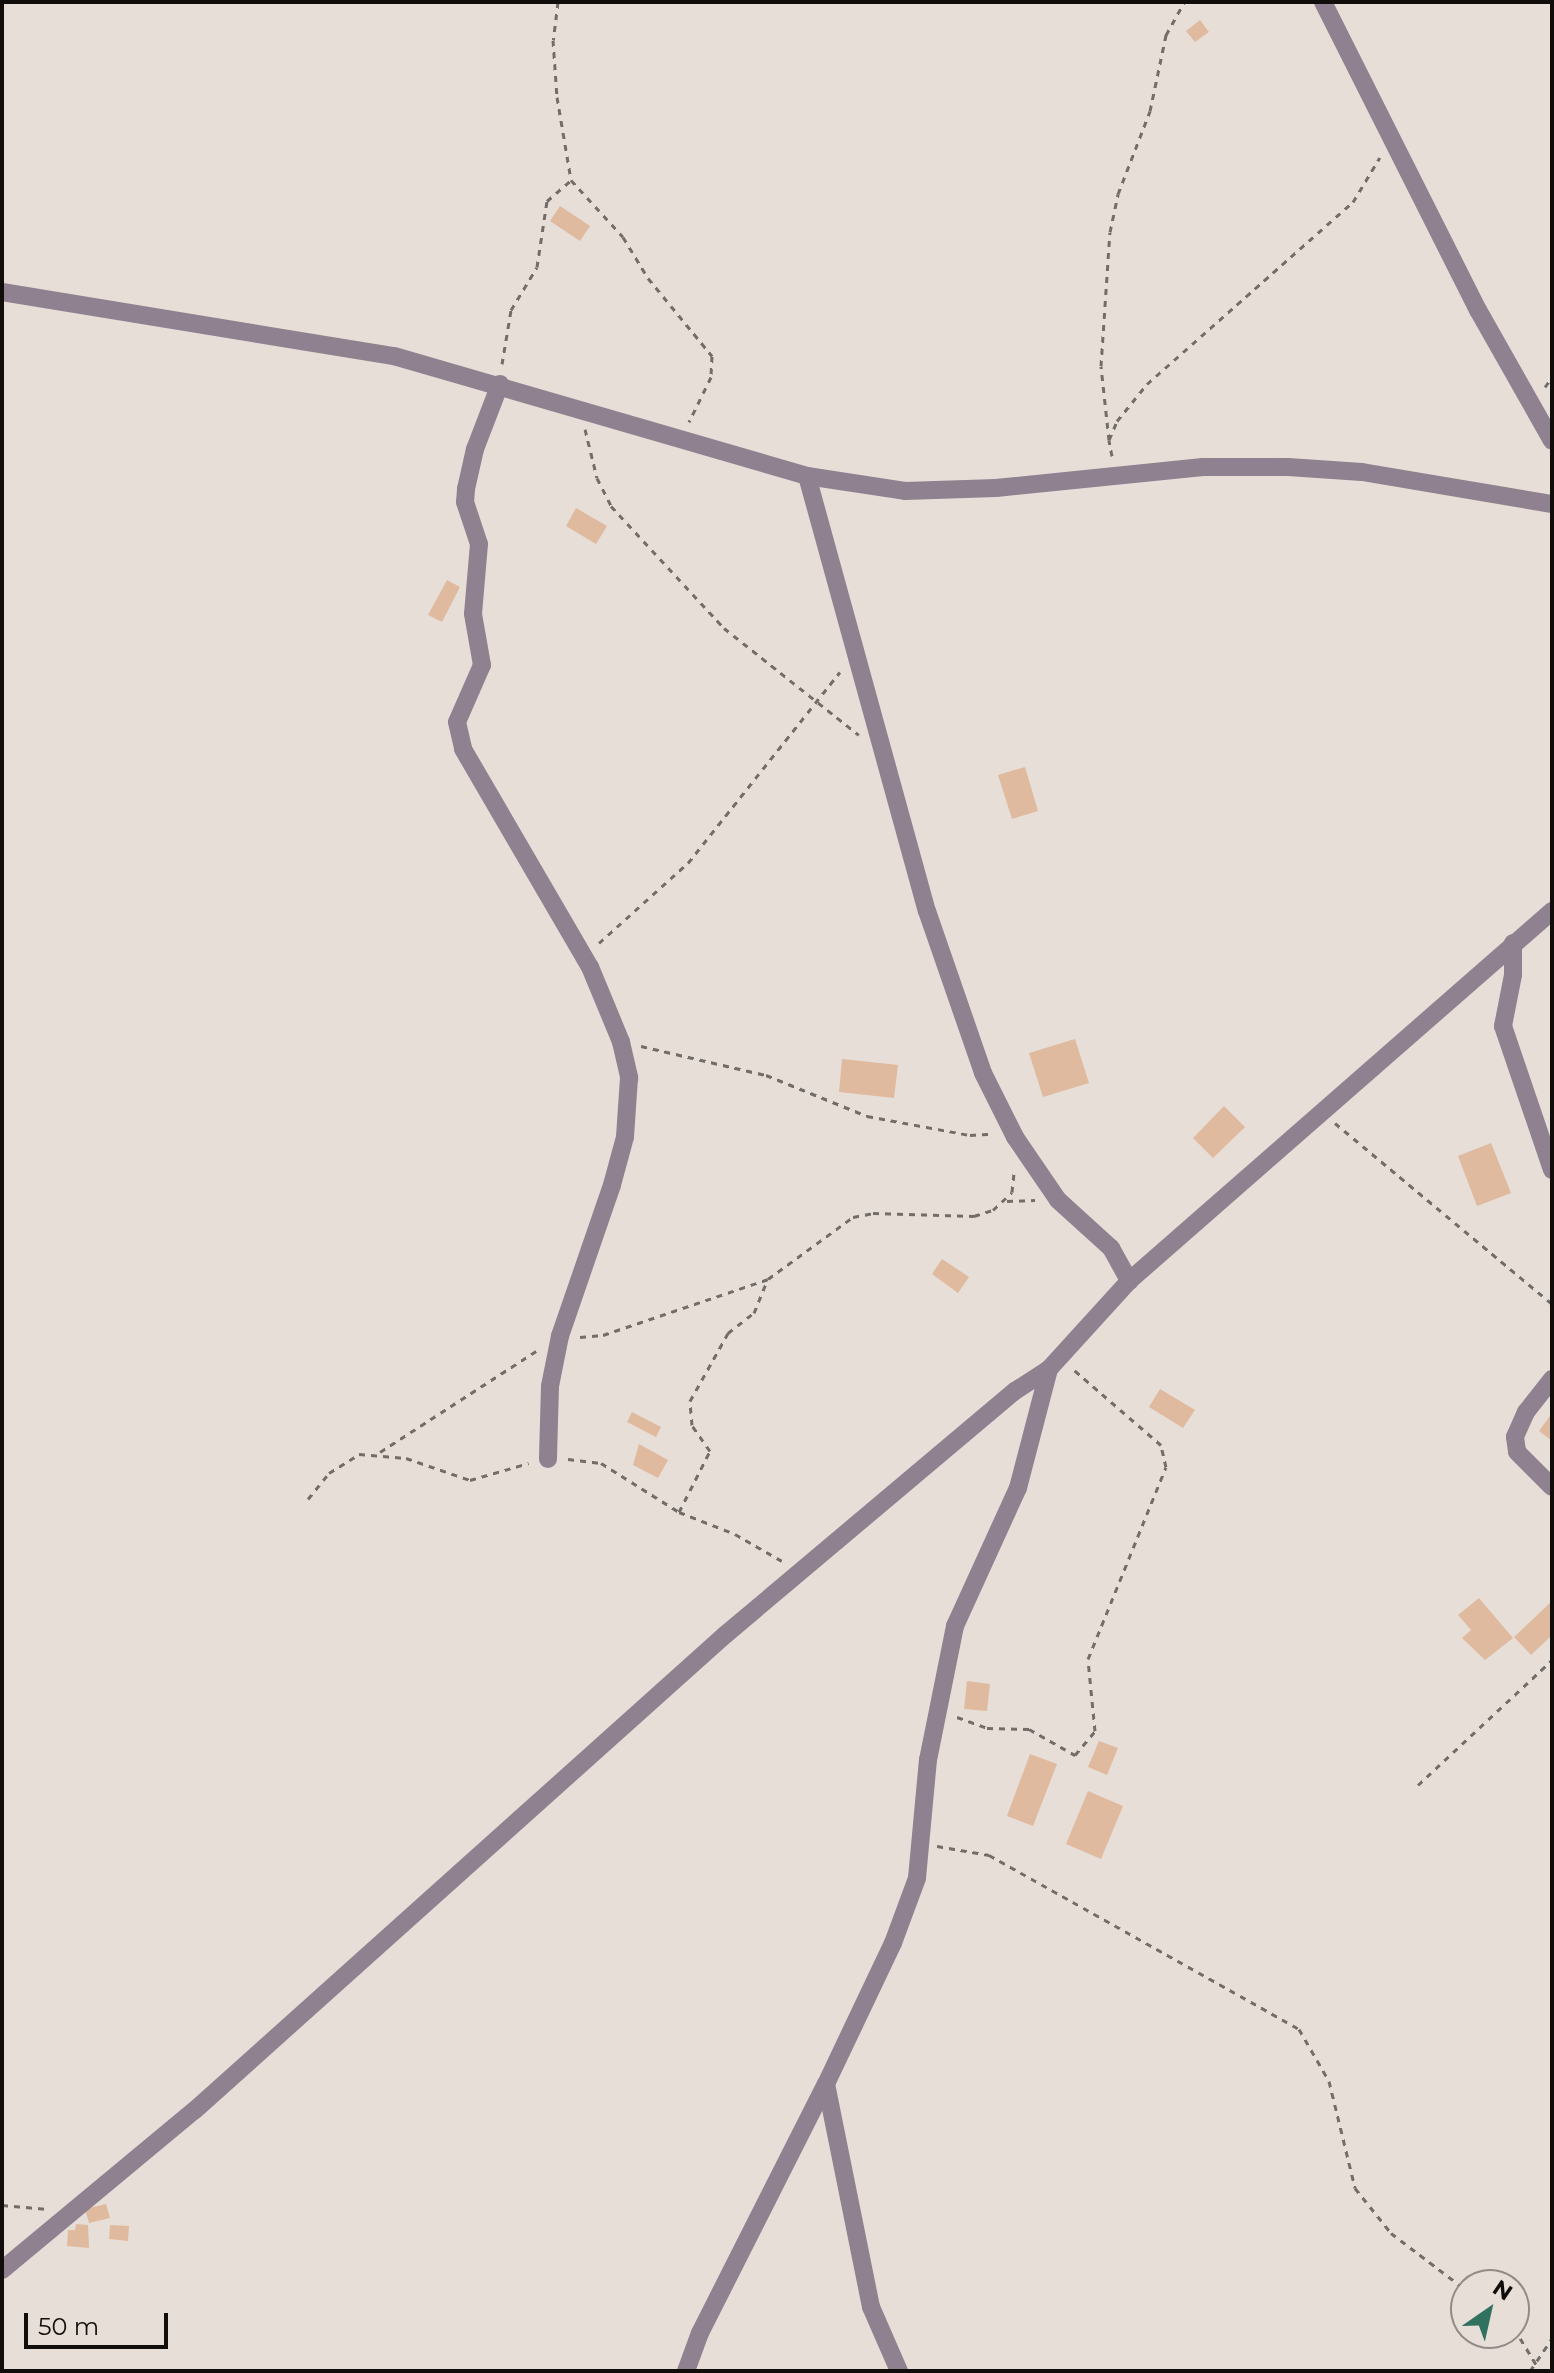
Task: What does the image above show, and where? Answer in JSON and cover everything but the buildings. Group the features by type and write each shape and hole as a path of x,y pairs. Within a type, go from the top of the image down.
{"street":[{"path":"1323,2 1389,138 1552,441"},
{"path":"2,292 394,356 500,384 807,476 905,491 1203,467 1288,467 1362,472 1552,504"},
{"path":"500,384 475,449 466,489 465,502 479,544 473,614 482,665 457,722 463,749 590,967 621,1042 629,1078 625,1137 560,1336 550,1386 548,1459"},
{"path":"807,476 881,751 958,1005 1013,1133 1058,1200 1111,1248 1129,1281"},
{"path":"2,2270 76,2209 798,1573 1015,1391 1054,1362 1129,1281 1552,911"},
{"path":"1513,943 1513,975 1503,1026 1552,1170"},
{"path":"686,2371 700,2333 826,2084 907,1911 921,1845 938,1711 955,1626 1018,1488 1054,1362"},
{"path":"1552,1379 1518,1425 1515,1437 1517,1452 1552,1487"},
{"path":"826,2084 871,2307 899,2371"}],"path":[{"path":"558,2 553,40 559,122 571,180 623,237 648,278 712,356 711,377 680,440"},
{"path":"1114,476 1101,366 1110,232 1118,194 1150,111 1166,35 1184,2"},
{"path":"1109,440 1117,421 1147,384 1353,202 1389,138"},
{"path":"500,384 503,334 515,299 537,267 547,201 571,180"},
{"path":"582,410 597,478 611,506 724,628 881,751"},
{"path":"590,967 600,942 688,863 818,704 854,652"},
{"path":"621,1042 766,1075 831,1103 901,1124 970,1135 1013,1133 1015,1184 1007,1201"},
{"path":"1323,1113 1552,1304"},
{"path":"308,1499 345,1460 380,1452 560,1336 603,1335 768,1279 853,1217 873,1213 974,1216 1007,1201 1058,1200"},
{"path":"679,1512 710,1451 692,1425 690,1401 728,1333 754,1313 768,1279"},
{"path":"938,1711 987,1728 1029,1729 1075,1755 1095,1731 1088,1659 1166,1467 1165,1454 1151,1435 1054,1362"},
{"path":"380,1452 470,1480 548,1459 601,1463 679,1512 735,1534 798,1573"},
{"path":"1418,1785 1552,1660"},
{"path":"921,1845 989,1855 1299,2029 1329,2081 1348,2171 1362,2200 1391,2233 1450,2278"},
{"path":"2,2205 76,2209"},
{"path":"1530,2371 1552,2338"},
{"path":"1526,2349 1540,2371"}]}
